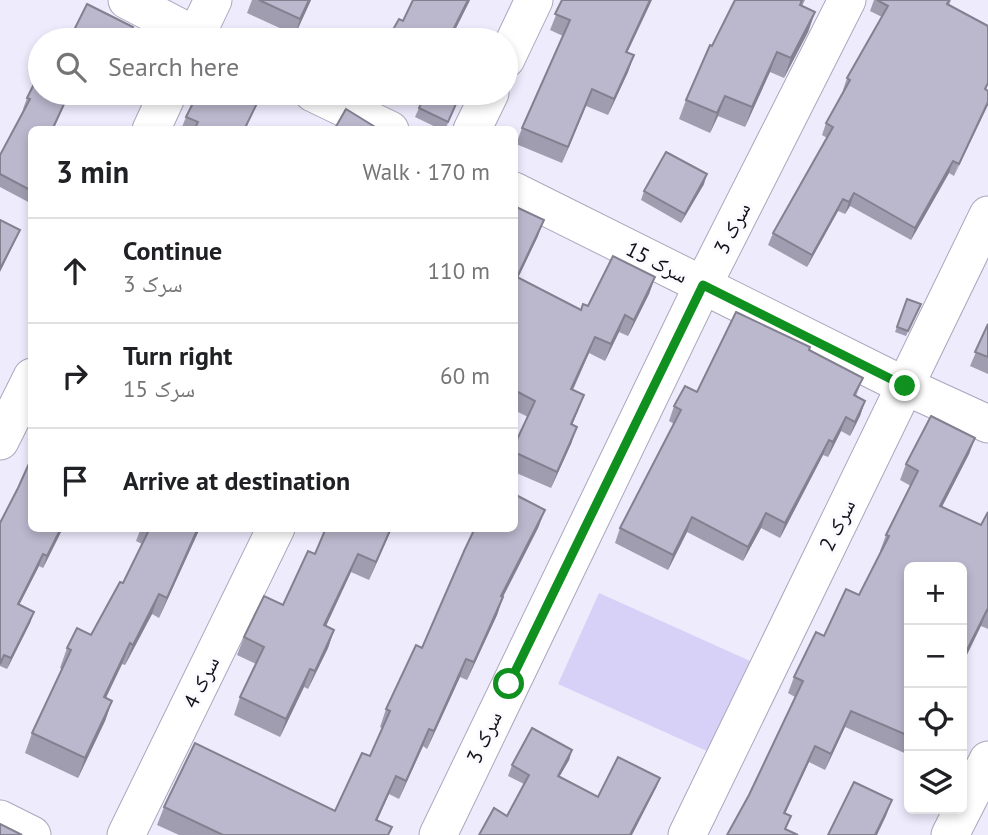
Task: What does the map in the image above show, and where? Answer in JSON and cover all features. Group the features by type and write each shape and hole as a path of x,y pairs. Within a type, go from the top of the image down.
{"street":[{"path":"127,0 178,28"},
{"path":"202,28 213,0"},
{"path":"518,34 534,0"},
{"name":"سرک 3","path":"438,835 703,285 847,0"},
{"path":"153,126 162,105"},
{"path":"338,105 382,126"},
{"path":"474,126 483,105"},
{"name":"سرک 15","path":"518,193 905,386 988,424"},
{"name":"سرک 2","path":"687,835 988,215"},
{"path":"0,441 28,385"},
{"name":"سرک 4","path":"126,835 274,532"},
{"path":"950,835 988,760"},
{"path":"0,819 32,835"}],"shaded area":[{"path":"599,593 759,665 718,756 558,684"}],"building":[{"path":"259,0 309,0 300,19"},
{"path":"413,0 468,0 454,28 394,28 399,19 403,21"},
{"path":"562,0 650,0 626,52 634,55 614,99 592,89 568,147 522,128 570,20 555,14"},
{"path":"735,0 802,0 800,5 815,12 791,58 777,52 752,107 725,96 717,113 686,100 710,45 712,46"},
{"path":"877,0 949,0 947,4 988,26 988,83 985,89 988,91 988,102 959,164 953,161 915,228 854,193 849,202 843,199 812,255 773,233 833,127 826,123 850,80 847,78 888,6"},
{"path":"87,4 133,27 132,28 75,28"},
{"path":"28,103 28,105 63,105 54,126 28,126 28,189 0,174 0,155"},
{"path":"192,105 256,105 246,126 196,126 198,122 186,117"},
{"path":"420,105 456,105 448,122 419,108"},
{"path":"346,109 374,126 336,126"},
{"path":"666,152 707,174 685,214 644,191"},
{"path":"518,208 544,220 518,275"},
{"path":"0,220 20,230 0,269"},
{"path":"613,256 655,277 634,320 625,315 611,344 595,337 571,389 584,395 571,424 577,427 557,472 518,454 518,437 535,401 518,392 518,278 581,310 583,304 588,306"},
{"path":"907,299 921,304 908,331 897,327"},
{"path":"736,312 810,347 809,350 863,378 854,395 865,401 855,422 846,417 833,442 829,440 785,523 766,513 748,547 692,517 673,555 620,528 681,410 674,406 685,386 697,392"},
{"path":"988,324 988,357 975,352"},
{"path":"931,416 975,438 940,506 981,525 988,512 988,611 967,650 967,562 904,562 904,734 851,711 831,754 815,746 784,813 791,816 785,829 798,835 727,835 803,681 794,677 816,632 824,636 846,589 859,595 889,536 886,535 918,471 906,464"},
{"path":"28,466 28,532 59,532 47,556 43,554 18,604 34,612 11,658 4,655 0,664 0,523"},
{"path":"518,496 545,510 501,596 503,597 474,662 466,659 434,731 429,729 406,781 396,776 376,820 392,827 388,835 223,835 164,807 195,743 335,811 362,753 370,756 390,711 386,709 416,645 422,648 473,532 518,532"},
{"path":"148,532 196,532 167,598 159,594 133,645 130,643 104,697 112,701 85,758 32,733 71,650 67,648 77,628 91,635 120,582 123,583"},
{"path":"324,532 389,532 376,562 358,554 324,625 334,630 315,671 310,669 286,719 240,697 264,647 244,637 264,596 283,605 308,551 315,554"},
{"path":"532,728 572,750 558,776 598,797 618,757 660,778 630,835 479,835 494,808 507,816 529,775 512,765"},
{"path":"854,782 892,800 875,835 828,835"},
{"path":"0,824 22,835 0,835"}],"route":[{"path":"509,684 703,285 905,386"}]}
